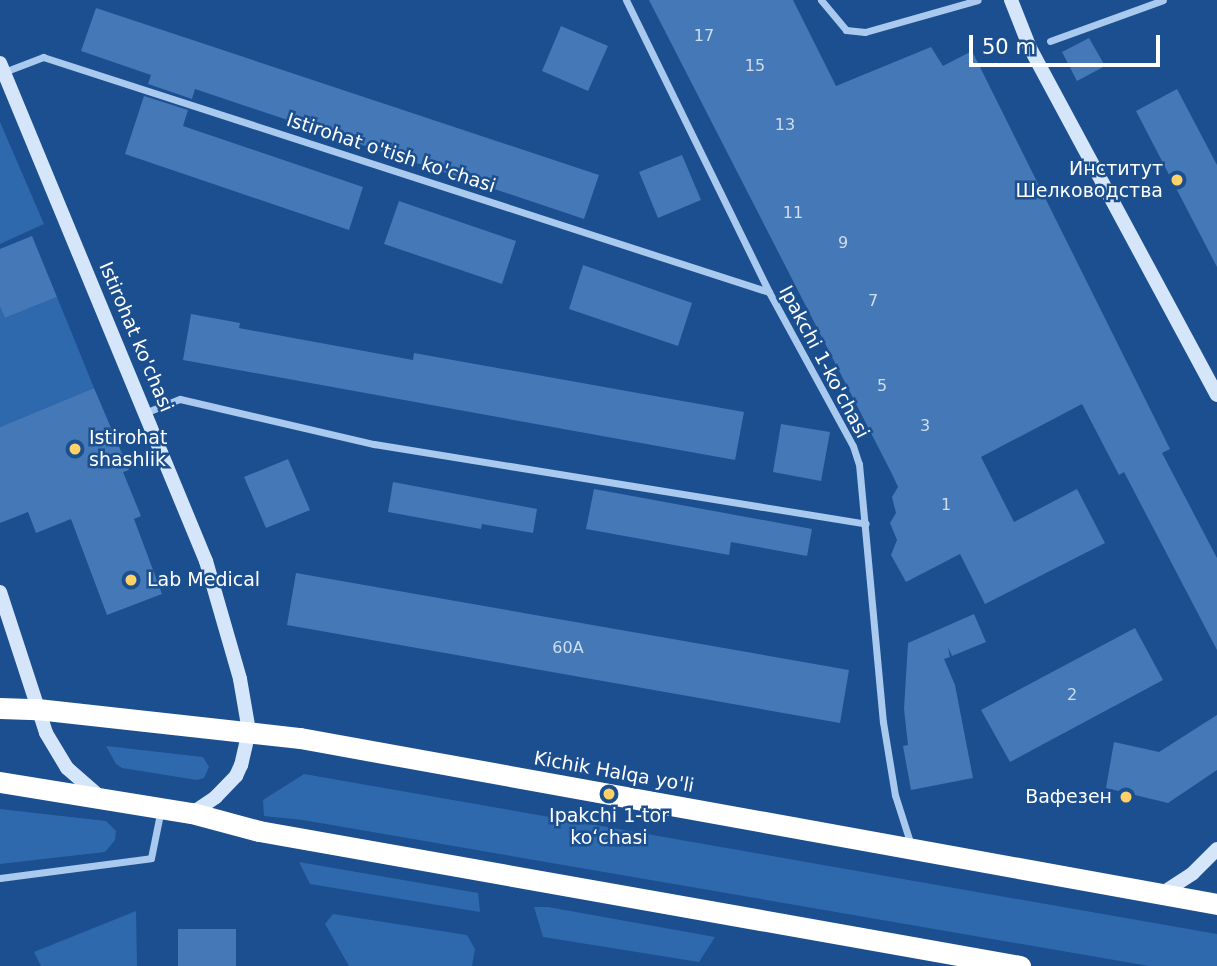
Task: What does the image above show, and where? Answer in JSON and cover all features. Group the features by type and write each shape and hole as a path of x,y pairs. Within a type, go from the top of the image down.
{"highway":[{"name":"Kichik Halqa yo'li","path":"0,708 37,709 300,738 1217,904"},
{"path":"0,782 192,813 259,831 1020,966"}],"main road":[{"path":"1010,0 1030,47 1217,395"},
{"name":"Istirohat ko'chasi","path":"2,67 147,412 206,561 240,679 248,731 245,754 236,776 216,797 192,813"},
{"path":"0,592 18,640 37,709 58,756 78,780 103,798"},
{"path":"1161,894 1193,873 1217,849"}],"street":[{"name":"Ipakchi 1-ko'chasi","path":"626,0 768,292 853,446 859,464 866,524 883,722 895,795 912,849"},
{"path":"821,0 846,30 865,33 978,0"},
{"path":"1050,41 1163,0"},
{"name":"Istirohat o'tish ko'chasi","path":"2,67 43,57 768,292"},
{"path":"147,412 180,399 373,444 866,524"},
{"path":"0,878 151,858 161,808"}],"shaded area":[{"path":"0,122 44,224 0,244"},
{"path":"57,297 94,388 0,427 0,307 5,318"},
{"path":"106,746 203,757 209,767 204,778 197,780 122,768 116,764"},
{"path":"304,774 1217,934 1217,966 1149,966 303,820 264,816 263,800"},
{"path":"0,809 106,821 116,831 115,840 105,852 0,864"},
{"path":"299,862 478,893 480,912 310,884"},
{"path":"534,907 548,907 715,937 699,962 543,937"},
{"path":"136,911 137,966 41,966 34,952"},
{"path":"333,914 467,935 475,949 472,966 349,966 325,924"}],"building":[{"path":"649,0 793,0 836,86 931,47 943,66 972,51 1170,449 1162,453 1217,558 1217,650 1124,472 1119,475 1082,404 981,457 1014,522 1077,489 1105,543 985,604 960,554 906,582 891,555 897,540 890,523 896,513 892,497 898,487"},
{"path":"96,8 599,175 584,219 195,89 192,99 148,84 151,75 81,51"},
{"path":"561,26 608,46 588,91 542,71"},
{"path":"1089,38 1105,66 1077,81 1062,52"},
{"path":"1177,89 1217,165 1217,267 1136,111"},
{"path":"144,96 188,110 183,126 363,187 349,230 125,154"},
{"path":"682,155 701,200 658,218 639,172"},
{"path":"399,201 516,241 502,284 384,244"},
{"path":"32,236 57,297 5,318 0,307 0,249"},
{"path":"583,265 692,303 678,346 569,309"},
{"path":"191,314 240,323 239,328 413,360 414,353 744,412 735,460 183,360"},
{"path":"94,388 129,470 123,472 141,516 134,519 162,594 107,615 71,519 36,533 28,512 0,523 0,427"},
{"path":"781,424 830,432 821,481 773,472"},
{"path":"288,459 310,510 266,528 244,477"},
{"path":"393,482 537,509 533,533 482,524 481,529 388,512"},
{"path":"594,489 812,529 807,556 731,542 729,555 586,529"},
{"path":"296,573 849,670 840,723 287,625"},
{"path":"974,614 986,642 952,656 948,647 950,657 944,659 955,685 973,778 911,790 903,746 908,745 904,709 908,643"},
{"path":"1135,628 1163,680 1010,762 981,710"},
{"path":"1217,715 1217,770 1168,803 1106,788 1114,742 1159,752"},
{"path":"178,929 236,929 236,966 178,966"}],"place":[{"name":"Институт Шелководства","path":"1177,180"},
{"name":"Istirohat shashlik","path":"75,449"},
{"name":"Lab Medical","path":"131,580"},
{"name":"Ipakchi 1-tor koʻchasi","path":"609,794"},
{"name":"Вафезен","path":"1126,797"}]}
